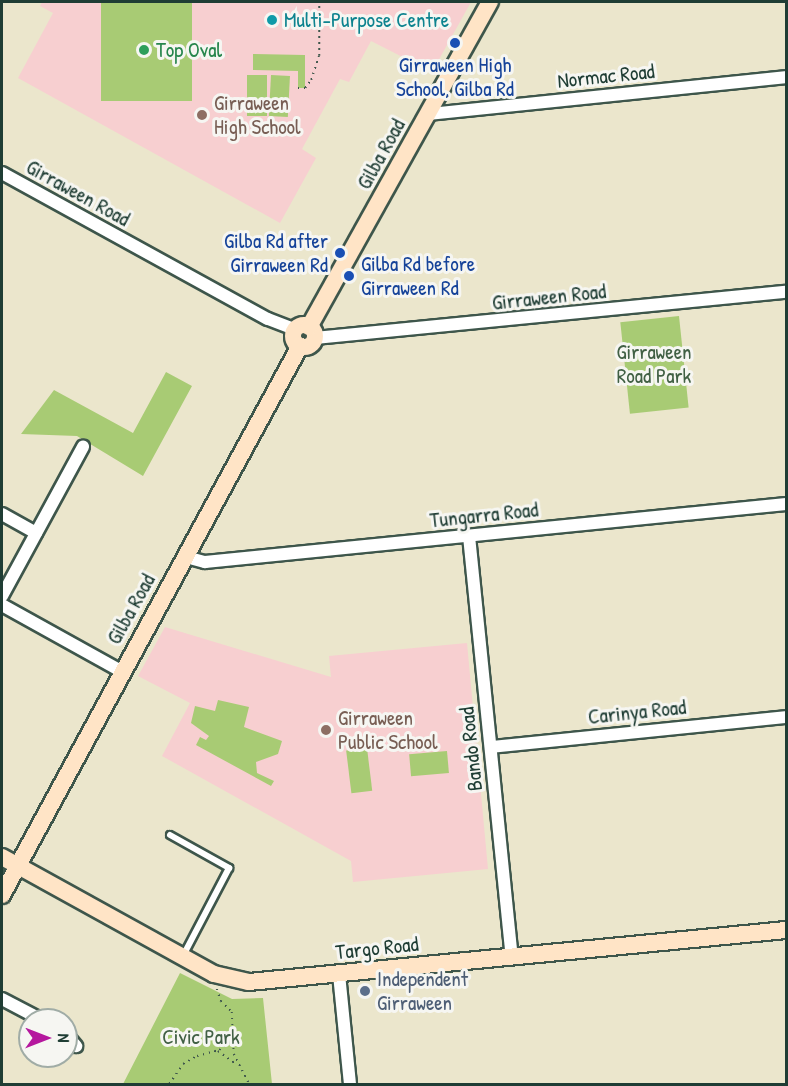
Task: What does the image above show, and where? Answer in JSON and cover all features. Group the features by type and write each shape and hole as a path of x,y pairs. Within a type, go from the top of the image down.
{"street":[{"name":"Gilba Road","path":"2,895 9,861 122,672 305,335 490,2"},
{"name":"Normac Road","path":"429,114 786,78"},
{"name":"Girraween Road","path":"2,173 268,319 305,335 786,292"},
{"path":"2,596 83,447"},
{"name":"Tungarra Road","path":"186,556 205,562 786,504"},
{"path":"2,514 36,533"},
{"name":"Bando Road","path":"469,536 512,957"},
{"path":"2,605 122,672"},
{"name":"Carinya Road","path":"491,747 786,717"},
{"name":"Targo Road","path":"9,861 214,974 243,981 339,974 786,930"},
{"path":"339,974 350,1084"},
{"path":"2,999 19,1008"}],"lane":[{"path":"170,835 230,868 183,956"}],"path":[{"path":"298,88 305,88 311,80 319,56 319,2"},
{"path":"217,988 221,1001 234,1019 233,1040 237,1065"},
{"path":"170,1084 183,1064 217,1051 233,1040"},
{"path":"217,1051 237,1065 249,1084"}],"shaded area":[{"name":"Girraween High School","path":"42,2 471,2 432,72 371,41 349,82 340,79 302,149 316,158 280,223 18,78 53,13 40,6"},
{"name":"Girraween Public School","path":"165,627 331,677 329,656 467,643 488,869 353,882 351,861 162,756 190,703 138,676"}],"green space":[{"name":"Top Oval","path":"101,2 192,2 192,101 101,101"},
{"path":"253,54 305,55 305,88 298,88 298,71 253,70"},
{"path":"247,75 267,75 267,116 247,116"},
{"path":"271,75 290,76 288,117 269,116"},
{"name":"Girraween Road Park","path":"679,316 689,407 630,414 620,322"},
{"path":"166,372 192,386 143,476 77,436 21,434 54,390 133,433"},
{"path":"218,700 249,707 244,727 282,741 278,754 256,762 257,773 274,781 271,786 196,745 200,737 206,740 209,736 191,723 195,706 215,711"},
{"path":"367,748 372,791 351,793 346,751"},
{"path":"447,751 449,773 411,776 409,754"},
{"name":"Civic Park","path":"180,973 232,999 263,998 272,1084 123,1084"}],"place":[{"name":"Multi-Purpose Centre","path":"272,20"},
{"name":"Girraween High School, Gilba Rd","path":"455,43"},
{"name":"Top Oval","path":"144,50"},
{"name":"Girraween High School","path":"202,115"},
{"name":"Gilba Rd after Girraween Rd","path":"340,253"},
{"name":"Gilba Rd before Girraween Rd","path":"349,276"},
{"name":"Girraween Public School","path":"326,730"},
{"name":"Independent Girraween","path":"365,991"}]}
